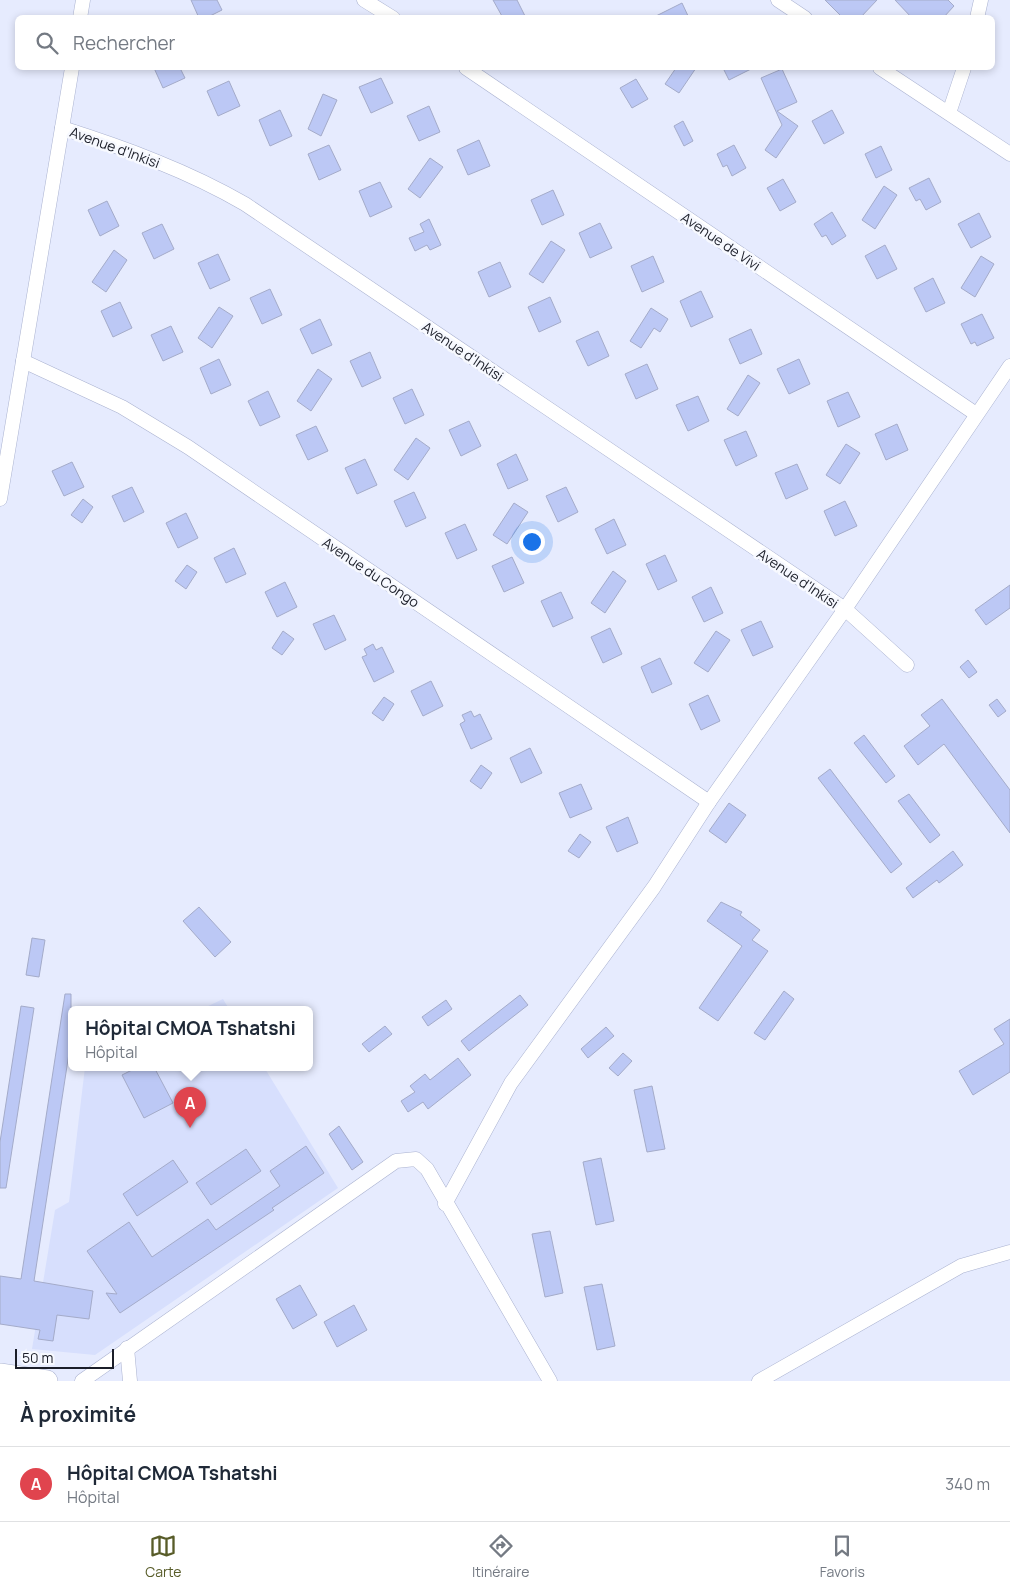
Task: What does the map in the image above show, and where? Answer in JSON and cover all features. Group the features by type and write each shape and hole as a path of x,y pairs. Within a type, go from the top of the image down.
{"main road":[{"path":"0,1374 47,1381"}],"street":[{"path":"80,15 83,0"},
{"path":"364,0 388,15"},
{"path":"778,0 800,15"},
{"path":"977,15 981,0"},
{"path":"0,499 72,70"},
{"name":"Avenue de Vivi","path":"469,70 976,414"},
{"path":"883,70 1010,154"},
{"path":"950,113 963,70"},
{"name":"Avenue d'Inkisi","path":"62,128 117,145 206,182 245,204 845,609 907,666"},
{"name":"Avenue du Congo","path":"23,360 122,407 188,447 709,802"},
{"path":"445,1204 511,1083 654,887 709,802 845,609 1010,366"},
{"path":"82,1381 396,1161 416,1160 426,1169 550,1381"},
{"path":"759,1381 960,1266 1010,1252"},
{"path":"127,1348 130,1381"}],"shaded area":[{"path":"223,999 227,1006 208,1006"},
{"path":"85,1071 266,1071 338,1188 95,1355 32,1349 55,1210 69,1202"}],"building":[{"path":"191,0 217,0 222,10 212,15 198,15"},
{"path":"493,0 517,0 524,15 501,15"},
{"path":"825,0 877,0 863,15 840,15"},
{"path":"895,0 948,0 954,6 946,15 909,15"},
{"path":"682,3 688,15 658,15"},
{"path":"155,70 181,70 185,78 163,88"},
{"path":"675,70 695,70 679,93 665,84"},
{"path":"724,70 749,70 729,80"},
{"path":"782,70 797,102 777,111 798,126 776,158 765,150 782,125 761,78"},
{"path":"381,78 393,103 371,113 359,87"},
{"path":"636,79 648,99 632,108 620,88"},
{"path":"229,81 240,106 218,116 207,91"},
{"path":"323,94 337,100 321,136 308,129"},
{"path":"429,106 440,132 419,141 407,116"},
{"path":"280,110 292,136 270,146 259,120"},
{"path":"832,110 844,133 824,144 812,121"},
{"path":"683,121 693,141 684,146 674,126"},
{"path":"479,140 490,166 468,175 457,150"},
{"path":"329,145 341,170 319,180 308,154"},
{"path":"734,145 746,168 732,176 727,165 723,167 717,154"},
{"path":"881,146 892,170 876,178 865,154"},
{"path":"430,158 443,167 420,198 408,189"},
{"path":"929,178 941,202 926,210 920,199 916,201 909,188"},
{"path":"783,179 796,202 780,211 767,188"},
{"path":"380,182 392,207 370,217 359,191"},
{"path":"884,186 897,195 875,229 862,220"},
{"path":"553,190 564,215 542,225 531,200"},
{"path":"107,201 119,226 100,236 88,210"},
{"path":"832,212 846,236 832,245 826,235 822,237 814,224"},
{"path":"979,213 991,237 971,248 958,224"},
{"path":"429,219 441,245 430,250 427,245 415,251 409,238 424,232 420,224"},
{"path":"600,223 612,248 590,258 579,233"},
{"path":"162,224 174,249 154,259 142,233"},
{"path":"551,241 565,250 543,283 529,274"},
{"path":"885,245 897,269 877,279 865,256"},
{"path":"114,250 127,260 106,292 92,282"},
{"path":"218,254 230,280 210,289 198,263"},
{"path":"653,256 664,282 642,292 631,266"},
{"path":"981,256 994,264 975,297 961,288"},
{"path":"500,262 511,287 489,297 478,272"},
{"path":"933,278 945,303 926,312 914,288"},
{"path":"270,289 282,315 262,324 250,298"},
{"path":"701,291 713,317 691,327 680,301"},
{"path":"550,297 561,322 539,332 528,307"},
{"path":"120,302 132,328 113,337 101,311"},
{"path":"219,307 233,316 212,348 198,338"},
{"path":"651,308 668,319 660,332 654,328 641,348 630,341"},
{"path":"982,314 994,338 977,346 975,342 971,344 961,324"},
{"path":"320,319 332,345 312,354 300,329"},
{"path":"171,326 183,352 163,361 151,335"},
{"path":"751,329 762,354 740,364 729,339"},
{"path":"598,331 609,356 588,366 576,341"},
{"path":"370,352 381,378 362,387 350,361"},
{"path":"219,359 231,385 211,394 200,368"},
{"path":"799,359 810,384 789,394 777,369"},
{"path":"647,364 658,389 636,399 625,374"},
{"path":"318,369 332,379 311,411 297,401"},
{"path":"748,375 760,383 738,416 727,409"},
{"path":"412,389 424,415 405,424 393,398"},
{"path":"268,391 280,417 260,426 248,401"},
{"path":"848,392 860,417 838,427 827,401"},
{"path":"698,396 709,421 688,431 676,405"},
{"path":"469,421 481,446 461,456 449,430"},
{"path":"897,424 908,450 886,460 875,434"},
{"path":"316,426 328,451 308,460 296,435"},
{"path":"746,431 757,456 736,466 724,440"},
{"path":"416,438 430,448 408,480 394,470"},
{"path":"846,444 860,453 840,484 826,475"},
{"path":"516,454 528,480 508,489 497,464"},
{"path":"365,459 377,485 357,494 345,468"},
{"path":"72,462 84,487 64,496 52,471"},
{"path":"797,464 808,489 786,499 775,473"},
{"path":"132,487 144,512 124,522 112,496"},
{"path":"566,487 578,512 558,522 546,496"},
{"path":"414,492 426,518 406,527 394,501"},
{"path":"83,499 93,507 82,523 71,515"},
{"path":"845,501 857,526 835,536 824,511"},
{"path":"514,503 528,512 507,544 493,535"},
{"path":"186,513 198,538 178,548 166,523"},
{"path":"614,519 626,545 607,554 595,529"},
{"path":"465,524 477,550 457,559 445,533"},
{"path":"234,548 246,574 226,583 214,558"},
{"path":"665,555 677,581 658,590 646,564"},
{"path":"512,557 524,583 504,592 492,566"},
{"path":"187,565 197,572 186,589 175,581"},
{"path":"613,571 626,581 605,613 591,603"},
{"path":"285,582 297,607 277,617 265,592"},
{"path":"1010,585 1010,608 986,625 975,610"},
{"path":"711,587 723,613 704,622 692,597"},
{"path":"561,592 573,618 553,627 541,601"},
{"path":"334,615 346,640 325,650 313,624"},
{"path":"761,621 773,647 753,656 741,630"},
{"path":"610,628 622,654 603,663 591,637"},
{"path":"283,631 294,639 282,655 272,648"},
{"path":"716,631 730,640 708,672 694,663"},
{"path":"373,644 376,650 382,647 394,672 374,682 362,657 367,655 364,649"},
{"path":"660,658 672,684 652,693 641,667"},
{"path":"968,660 977,672 969,678 960,667"},
{"path":"431,681 443,706 423,716 411,691"},
{"path":"708,695 720,721 701,730 689,704"},
{"path":"384,697 394,704 383,721 372,713"},
{"path":"942,699 1010,790 1010,833 944,744 918,765 904,746 930,726 921,715"},
{"path":"997,699 1006,711 998,717 989,705"},
{"path":"471,711 474,717 480,714 492,739 471,749 460,724 465,721 462,715"},
{"path":"864,735 895,776 886,783 854,743"},
{"path":"530,748 542,773 521,783 510,758"},
{"path":"481,765 492,773 481,789 470,781"},
{"path":"830,769 902,864 891,873 818,778"},
{"path":"581,784 592,809 570,818 559,793"},
{"path":"909,794 940,835 930,843 898,801"},
{"path":"729,803 746,815 726,843 709,831"},
{"path":"628,817 638,843 617,852 606,827"},
{"path":"580,834 591,842 579,858 568,851"},
{"path":"953,851 963,865 939,883 937,880 913,898 906,888"},
{"path":"721,902 742,912 740,915 760,930 752,940 768,951 718,1021 699,1008 742,946 707,921"},
{"path":"199,907 231,942 215,957 183,921"},
{"path":"32,938 45,940 39,977 26,975"},
{"path":"784,991 794,999 765,1040 754,1033"},
{"path":"65,994 71,994 71,1006 68,1006 68,1060 34,1281 93,1291 89,1319 57,1315 53,1341 38,1339 40,1330 0,1324 0,1276 21,1279"},
{"path":"520,995 528,1005 469,1051 461,1041"},
{"path":"446,1000 452,1009 428,1026 422,1017"},
{"path":"21,1006 34,1008 6,1188 0,1188 0,1142"},
{"path":"1010,1019 1010,1072 973,1095 959,1071 1004,1044 994,1029"},
{"path":"385,1026 392,1034 369,1052 362,1044"},
{"path":"606,1027 614,1036 588,1058 581,1049"},
{"path":"623,1053 632,1061 618,1076 609,1068"},
{"path":"458,1058 471,1075 428,1109 423,1102 408,1112 401,1101 415,1092 410,1086 425,1074 430,1080"},
{"path":"130,1071 156,1071 173,1103 144,1118 122,1075"},
{"path":"652,1086 665,1149 647,1152 634,1090"},
{"path":"339,1126 363,1162 352,1170 329,1134"},
{"path":"306,1146 324,1173 272,1208 274,1210 120,1313 106,1293 117,1294 87,1251 129,1222 152,1257 208,1219 216,1230 280,1186 270,1171"},
{"path":"246,1149 261,1171 211,1205 196,1183"},
{"path":"601,1158 614,1221 596,1225 583,1162"},
{"path":"173,1160 188,1182 137,1216 123,1194"},
{"path":"550,1231 563,1293 545,1297 532,1234"},
{"path":"602,1284 615,1346 597,1350 584,1287"},
{"path":"300,1285 317,1315 293,1329 276,1299"},
{"path":"354,1305 367,1330 337,1347 324,1322"}],"place":[{"name":"Hôpital CMOA Tshatshi","path":"190,1128"}]}
